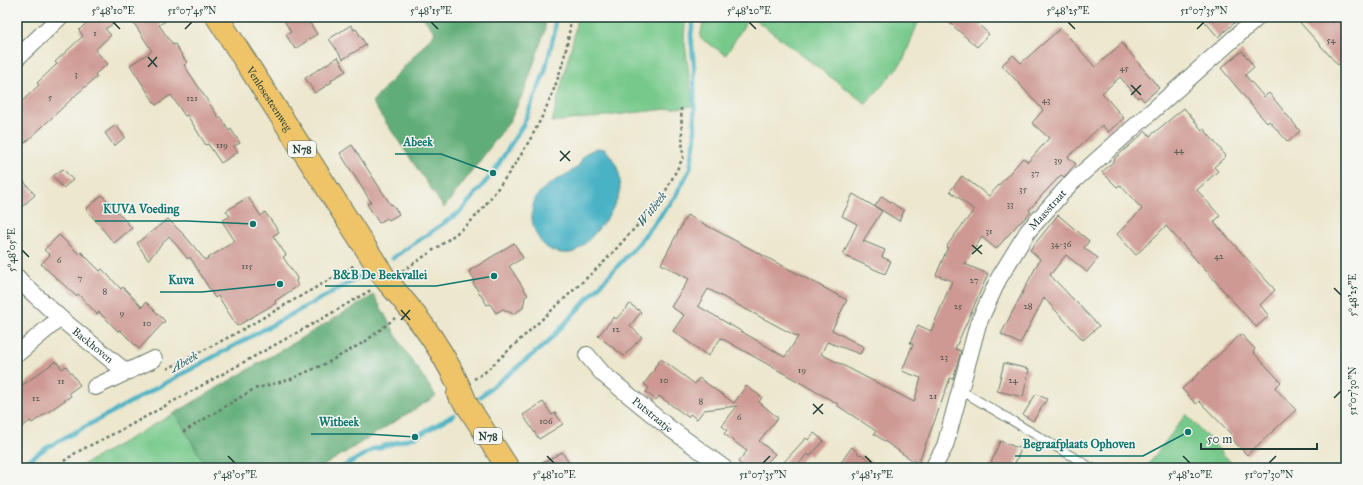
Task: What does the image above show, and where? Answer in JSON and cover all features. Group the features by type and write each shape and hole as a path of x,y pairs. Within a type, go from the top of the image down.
{"main road":[{"name":"Venlosesteenweg","path":"217,17 387,281 418,318 444,356 464,396 508,468"},
{"name":"Venlosesteenweg","path":"387,281 408,325 432,365 464,396"}],"street":[{"path":"17,58 60,17"},
{"name":"Maasstraat","path":"933,468 945,446 978,324 999,278 1028,231 1070,184 1258,17"},
{"name":"Baekhoven","path":"17,277 60,318 126,372"},
{"path":"17,354 60,318"},
{"name":"Putstraatje","path":"587,355 603,374 668,427 724,468"},
{"name":"Baekhoven","path":"95,387 154,359"}],"lane":[{"path":"960,390 1092,468"}],"path":[{"path":"54,468 77,452 128,428 318,322 387,281 447,240 470,222 510,171 528,143 549,102 569,39 571,17"},
{"path":"464,396 484,373 605,261 662,198 683,158 681,108"},
{"path":"154,359 164,370 231,336 371,256"},
{"path":"183,432 254,390 291,378 327,363 366,341 402,313"}],"green space":[{"path":"423,17 545,17 545,30 526,87 510,121 444,208 372,102 435,33"},
{"path":"577,17 686,17 684,36 693,106 552,122 574,36"},
{"path":"704,17 749,17 726,55 700,38"},
{"path":"752,17 920,17 903,61 866,104"},
{"path":"374,295 402,346 436,396 320,468 207,468 175,413"},
{"path":"175,413 207,468 77,468"},
{"path":"1186,414 1236,468 1146,468"}],"water":[{"path":"596,148 605,149 617,168 620,177 620,186 616,202 603,223 580,248 570,253 560,253 548,249 536,234 532,222 532,210 536,198 546,186 577,168 585,154"}],"building":[{"path":"93,17 124,17 105,29 111,35 95,50 108,64 95,74 97,77 25,143 17,134 17,106 39,85 37,83 57,64 55,62 83,36 79,30"},
{"path":"130,17 172,17 159,25 173,45 175,44 187,63 184,65 219,118 221,117 229,131 231,129 240,143 234,146 238,152 221,163 208,144 206,145 187,115 185,116 171,95 156,105 130,65 152,51"},
{"path":"282,17 306,17 317,34 295,49 286,35 291,32"},
{"path":"943,17 970,17 989,34 977,47"},
{"path":"1201,17 1241,17 1218,37"},
{"path":"1295,17 1326,17 1332,23 1339,17 1346,17 1346,57 1338,65"},
{"path":"351,25 354,30 356,29 366,45 343,59 329,39"},
{"path":"1061,28 1095,67 1122,43 1159,88 1144,101 1140,96 1138,98 1120,77 1102,93 1124,118 1108,132 1102,125 1068,157 1076,164 1064,177 1061,175 1044,193 1029,210 1031,212 996,249 982,237 965,264 988,274 955,349 961,351 953,379 950,378 918,464 874,434 876,431 838,406 838,404 721,338 708,356 673,331 684,315 671,307 689,279 661,264 687,215 847,300 832,330 864,347 860,354 827,342 821,354 914,402 921,378 902,371 913,344 910,343 918,325 931,331 952,281 936,275 948,247 947,246 974,210 950,191 962,176 989,196 1023,158 1028,162 1049,138 1032,123 1043,110 1002,65 1013,55 1021,63","holes":["708,289 798,337 785,357 698,306"]},
{"path":"1242,51 1254,67 1245,75 1264,97 1269,93 1300,131 1288,142 1269,121 1267,123 1221,68"},
{"path":"338,57 346,71 331,80 332,82 315,93 305,78"},
{"path":"1184,108 1202,130 1204,129 1226,156 1214,167 1218,171 1197,190 1220,216 1214,222 1275,290 1260,305 1269,316 1256,327 1166,226 1136,255 1117,234 1142,209 1120,185 1117,187 1102,172 1115,160 1114,159 1146,131 1150,136"},
{"path":"116,125 125,137 114,146 105,133"},
{"path":"352,145 391,205 392,204 399,214 389,220 387,218 379,223 367,204 371,202 340,153"},
{"path":"63,169 73,180 63,188 53,176"},
{"path":"17,173 35,195 17,211"},
{"path":"853,194 882,211 863,241 885,250 882,257 891,261 885,274 843,255 857,224 842,216"},
{"path":"102,195 132,228 114,243 86,209"},
{"path":"882,196 904,211 899,221 875,206"},
{"path":"248,197 261,216 265,212 279,232 273,236 286,255 283,257 297,278 296,282 298,286 275,301 276,303 237,326 218,296 215,298 190,257 188,259 169,236 148,260 137,243 168,219 186,237 205,260 235,241 222,221 230,216 226,211"},
{"path":"1058,215 1089,241 1084,248 1098,258 1087,272 1066,255 1050,275 1099,326 1083,340 1044,298 1020,344 1001,334 1040,259 1030,250"},
{"path":"59,235 79,254 81,252 100,271 102,269 121,289 123,287 142,307 146,302 165,321 139,349 120,330 118,331 99,312 97,314 78,294 76,296 41,264 50,255 44,250"},
{"path":"514,243 523,258 509,266 528,295 525,297 523,308 513,314 503,309 496,313 490,304 487,305 473,283 475,281 469,271"},
{"path":"630,304 641,312 630,326 642,337 624,356 598,336 614,317 616,319"},
{"path":"1241,334 1255,349 1253,352 1281,382 1275,388 1296,410 1247,455 1230,437 1232,435 1199,401 1196,404 1182,389"},
{"path":"661,359 695,384 699,378 734,403 746,386 762,397 759,402 778,418 759,441 775,454 762,468 745,468 738,462 747,451 724,434 727,430 722,426 737,406 704,410 697,419 690,414 688,417 659,396 656,400 646,392 649,388 644,384"},
{"path":"56,361 62,369 66,366 80,385 69,393 71,396 32,423 30,421 17,431 17,389"},
{"path":"1004,363 1029,369 1023,397 997,391"},
{"path":"1036,394 1047,399 1033,421 1023,415"},
{"path":"543,402 552,415 555,413 563,424 539,439 523,415"},
{"path":"814,433 824,441 810,456 807,454 795,468 791,468 784,462 806,438 808,440"},
{"path":"1000,441 1021,449 1013,468 989,468"},
{"path":"852,447 860,455 861,454 880,468 837,468"},
{"path":"562,452 572,468 534,468"}],"waterway":[{"name":"Abeek","path":"393,258 460,212 493,173 523,125 545,71 555,30 555,17"},
{"name":"Witbeek","path":"480,397 547,343 638,244 675,197 690,169 695,139 694,67 691,35 694,17"},
{"name":"Abeek","path":"17,468 46,448 362,276"},
{"name":"Witbeek","path":"341,468 374,449 415,437 454,415"}],"place":[{"name":"Abeek","path":"493,173"},
{"name":"KUVA Voeding","path":"253,224"},
{"name":"B&B De Beekvallei","path":"494,276"},
{"name":"Kuva","path":"280,284"},
{"name":"Begraafplaats Ophoven","path":"1188,432"},
{"name":"Witbeek","path":"415,437"}]}
